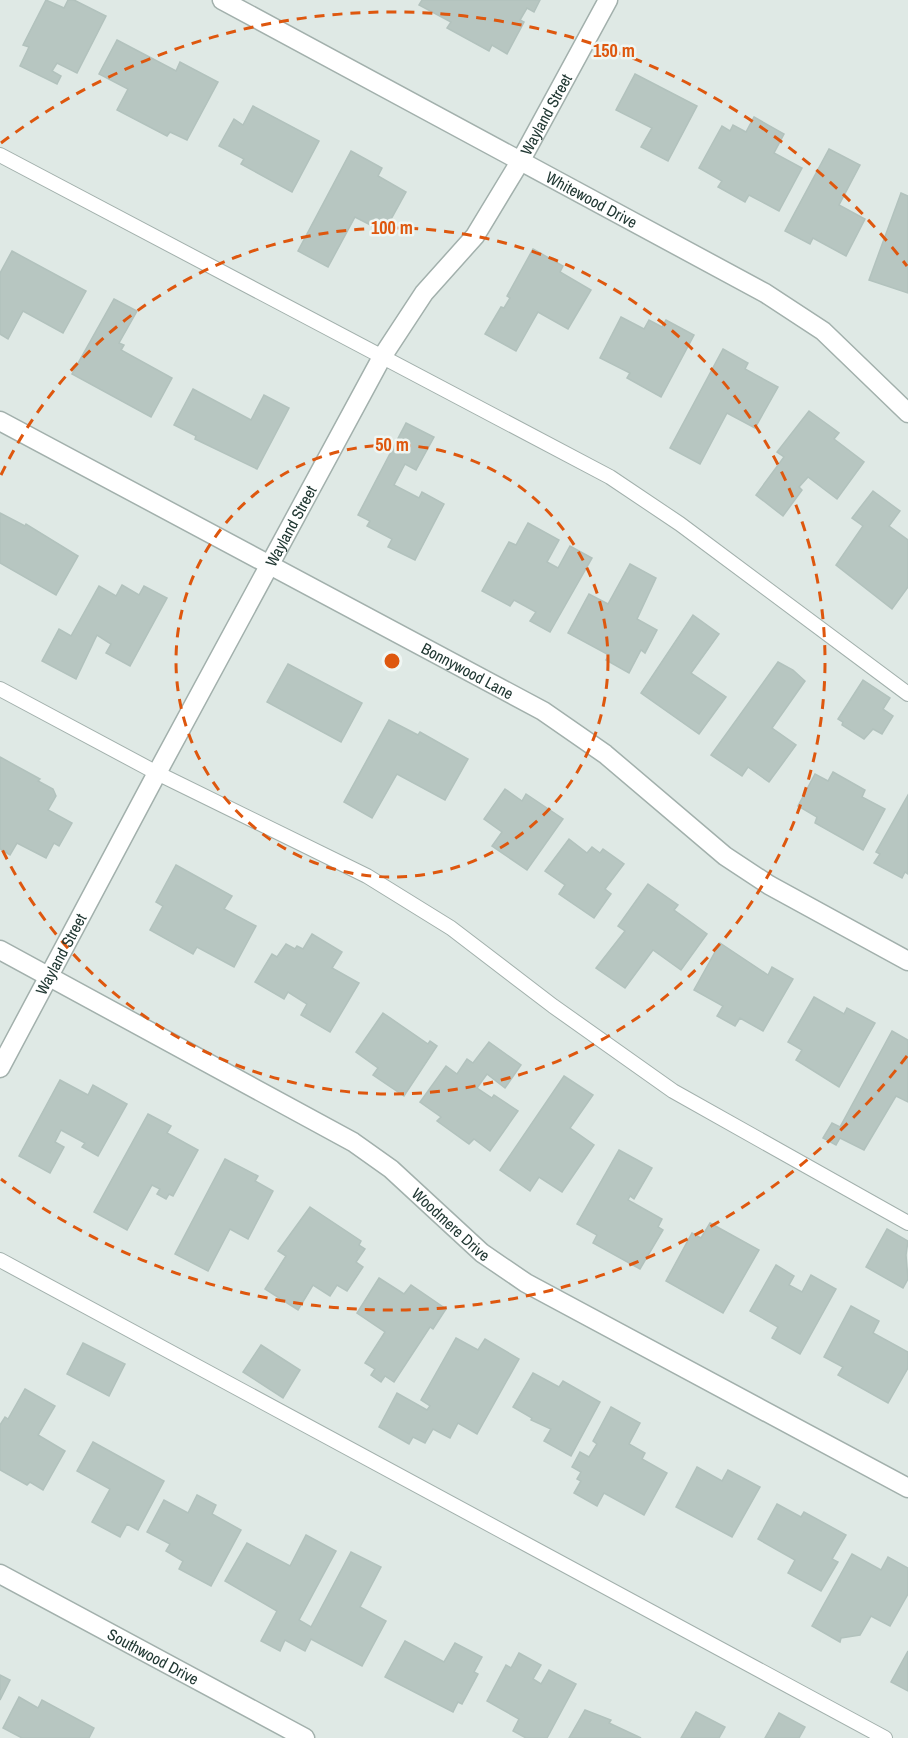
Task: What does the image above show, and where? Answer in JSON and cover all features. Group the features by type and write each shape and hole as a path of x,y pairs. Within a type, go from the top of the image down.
{"street":[{"name":"Whitewood Drive","path":"222,0 775,299 823,331 908,413"},
{"name":"Wayland Street","path":"0,1068 382,357 424,293 475,237 521,160 609,0"},
{"name":"Bonnywood Lane","path":"0,421 543,711 606,753 734,862 769,885 908,961"},
{"name":"Woodmere Drive","path":"0,950 353,1142 391,1168 482,1253 526,1282 908,1488"},
{"name":"Southwood Drive","path":"0,1574 305,1738"}],"lane":[{"path":"0,155 610,477 680,524 908,694"},
{"path":"0,688 157,773 367,876 451,928 553,1006 673,1091 908,1223"},
{"path":"0,1260 885,1738"}],"building":[{"path":"46,0 64,8 68,0 74,0 106,16 77,73 57,63 52,71 61,76 57,84 20,66 29,47 23,45"},
{"path":"422,0 540,0 534,12 527,8 520,20 524,22 507,54 492,45 489,51 447,28 451,22 419,5"},
{"path":"117,40 176,71 180,62 218,82 187,140 170,132 167,136 117,110 128,89 99,74"},
{"path":"635,74 697,106 668,161 641,147 652,128 616,110"},
{"path":"253,106 319,141 292,192 241,164 244,159 219,146 234,119 243,125"},
{"path":"754,117 784,134 774,153 802,168 779,211 749,195 745,202 718,187 722,181 699,168 722,126 730,131 733,125 746,132"},
{"path":"829,149 860,165 839,205 865,219 846,256 813,238 810,244 785,231"},
{"path":"351,151 382,168 378,176 406,192 384,232 355,217 328,267 298,251"},
{"path":"901,193 908,196 908,293 869,280"},
{"path":"533,249 563,266 560,272 591,290 568,329 538,312 516,351 485,334 501,307 504,308 510,298 507,296"},
{"path":"12,251 86,291 63,333 23,311 8,339 0,334 0,273"},
{"path":"114,299 137,311 119,343 124,345 121,350 172,378 151,417 72,374"},
{"path":"621,317 644,329 649,320 662,327 666,320 694,335 661,397 627,378 630,373 600,358"},
{"path":"723,349 748,363 745,369 778,387 755,428 727,413 700,464 670,448"},
{"path":"193,389 251,420 264,395 289,408 257,469 195,439 196,436 174,425"},
{"path":"809,411 839,433 834,439 864,462 837,499 808,477 799,487 802,490 783,516 756,495 784,457 777,452"},
{"path":"406,423 434,437 416,470 405,464 394,485 419,498 422,492 444,504 415,560 388,547 392,539 367,526 370,521 358,515"},
{"path":"873,491 900,511 889,526 908,540 908,587 892,609 836,565 863,526 852,518"},
{"path":"0,513 25,526 26,524 78,556 56,595 0,563"},
{"path":"528,523 559,540 547,562 558,568 570,546 592,558 550,632 530,621 536,612 514,600 510,606 482,591 509,542 516,545"},
{"path":"630,564 656,578 637,619 657,630 645,653 641,650 629,673 606,660 609,655 568,633 589,594 608,604"},
{"path":"122,585 139,595 144,586 167,598 130,666 106,653 111,644 97,635 76,679 42,661 59,629 71,636 99,586 116,596"},
{"path":"693,615 719,634 691,673 726,697 699,734 641,693"},
{"path":"778,662 793,670 805,681 772,728 796,745 769,782 748,767 742,776 711,755"},
{"path":"288,664 362,703 341,742 267,702"},
{"path":"863,680 890,698 883,709 893,716 882,734 873,729 864,739 842,725 843,722 838,719"},
{"path":"389,720 418,735 420,732 468,759 445,800 397,774 372,818 344,802"},
{"path":"0,757 40,779 38,781 53,789 56,796 48,810 72,823 59,846 54,843 46,858 17,843 10,855 0,849"},
{"path":"833,772 865,790 862,797 885,809 863,850 815,823 817,817 798,806 815,774 828,781"},
{"path":"505,789 522,801 526,794 563,819 527,870 492,846 502,832 484,819"},
{"path":"908,795 908,874 905,872 902,878 874,863 880,854 876,852"},
{"path":"569,839 587,853 592,847 600,853 603,849 624,864 605,889 611,894 594,918 559,894 565,885 545,871"},
{"path":"176,865 232,896 224,909 256,926 234,967 197,947 193,954 150,930 163,906 156,902"},
{"path":"648,884 678,905 674,910 707,934 681,970 653,950 625,988 596,968 625,931 618,926"},
{"path":"312,934 342,952 332,968 359,983 330,1032 301,1015 307,1004 288,992 284,999 255,982 272,954 277,957 286,944 295,949 297,946 303,949"},
{"path":"720,943 768,975 772,967 793,979 763,1031 740,1018 735,1026 717,1016 723,1006 694,990"},
{"path":"814,997 844,1014 847,1008 875,1023 839,1087 796,1060 802,1050 788,1042"},
{"path":"383,1013 428,1044 430,1041 437,1046 404,1096 373,1075 378,1068 356,1052"},
{"path":"892,1031 908,1040 908,1102 896,1096 864,1150 840,1138 836,1145 823,1138 832,1123 840,1127"},
{"path":"489,1042 521,1065 505,1088 487,1074 477,1088 492,1098 494,1095 518,1111 490,1151 474,1139 469,1144 437,1121 441,1117 420,1102 446,1066 457,1074 467,1059 473,1063"},
{"path":"564,1076 593,1095 570,1128 594,1145 562,1192 539,1177 530,1191 500,1170"},
{"path":"60,1080 88,1095 93,1085 127,1104 98,1156 82,1147 85,1143 61,1130 55,1142 64,1147 50,1173 19,1156"},
{"path":"148,1114 171,1126 167,1133 198,1150 173,1196 169,1194 166,1199 157,1194 160,1189 152,1185 127,1230 94,1212"},
{"path":"619,1150 652,1168 634,1199 630,1196 628,1200 662,1219 658,1227 663,1230 640,1269 593,1243 597,1235 577,1224"},
{"path":"225,1159 258,1176 255,1181 273,1191 248,1239 230,1229 208,1271 175,1254"},
{"path":"310,1207 361,1241 359,1245 365,1249 356,1262 363,1267 347,1291 337,1285 330,1296 313,1285 298,1310 265,1289 286,1256 278,1251"},
{"path":"710,1223 759,1250 723,1313 666,1281 692,1233 701,1238"},
{"path":"887,1229 908,1241 906,1255 908,1279 903,1288 866,1267"},
{"path":"776,1265 794,1276 789,1285 802,1292 811,1275 836,1289 800,1354 772,1338 778,1327 750,1311"},
{"path":"379,1278 404,1294 411,1285 446,1309 433,1329 430,1327 394,1382 385,1376 381,1382 371,1375 375,1369 365,1363 385,1332 357,1313"},
{"path":"851,1306 879,1321 873,1333 908,1352 908,1368 888,1403 838,1375 843,1367 824,1357"},
{"path":"456,1338 478,1350 485,1339 519,1359 477,1434 458,1423 450,1438 433,1429 425,1443 413,1437 409,1444 379,1427 397,1393 427,1410 430,1406 421,1400"},
{"path":"83,1343 125,1364 109,1396 67,1374"},
{"path":"261,1345 300,1370 283,1398 243,1372"},
{"path":"533,1373 559,1387 563,1381 600,1402 571,1456 544,1441 551,1429 531,1420 532,1418 513,1407"},
{"path":"25,1389 55,1406 38,1435 65,1451 43,1490 30,1482 27,1485 0,1470 0,1425 5,1417 8,1419"},
{"path":"611,1407 640,1423 629,1444 645,1453 642,1459 667,1473 644,1515 604,1493 597,1506 574,1493 581,1481 577,1479 581,1472 572,1467 580,1452 589,1457 597,1444 593,1441"},
{"path":"93,1442 164,1481 138,1530 127,1524 120,1537 92,1522 110,1489 77,1471"},
{"path":"697,1467 722,1481 728,1470 760,1487 732,1537 676,1507"},
{"path":"197,1495 216,1505 212,1514 241,1530 211,1586 179,1569 183,1561 166,1551 170,1544 147,1532 164,1500 188,1513"},
{"path":"777,1504 801,1517 804,1512 846,1535 832,1559 838,1562 821,1591 788,1573 795,1560 758,1539"},
{"path":"306,1535 336,1551 299,1620 311,1627 351,1552 381,1567 360,1607 386,1621 362,1666 311,1639 305,1651 285,1640 280,1651 261,1641 277,1611 225,1581 247,1543 290,1566"},
{"path":"852,1554 881,1570 888,1557 908,1568 908,1594 890,1626 871,1616 860,1635 841,1638 840,1642 812,1626"},
{"path":"405,1641 444,1662 455,1643 482,1657 474,1672 478,1674 462,1704 458,1702 453,1712 385,1677"},
{"path":"908,1651 908,1691 891,1682"},
{"path":"519,1653 541,1665 533,1679 541,1684 549,1670 576,1684 547,1738 526,1738 513,1731 519,1719 487,1701 506,1665 511,1668"},
{"path":"0,1675 10,1680 0,1700"},
{"path":"19,1697 38,1708 42,1700 94,1728 89,1738 22,1738 3,1728"},
{"path":"585,1710 611,1720 609,1723 641,1738 569,1738"},
{"path":"696,1712 725,1727 719,1738 681,1738"},
{"path":"779,1713 805,1727 799,1738 765,1738"}]}
